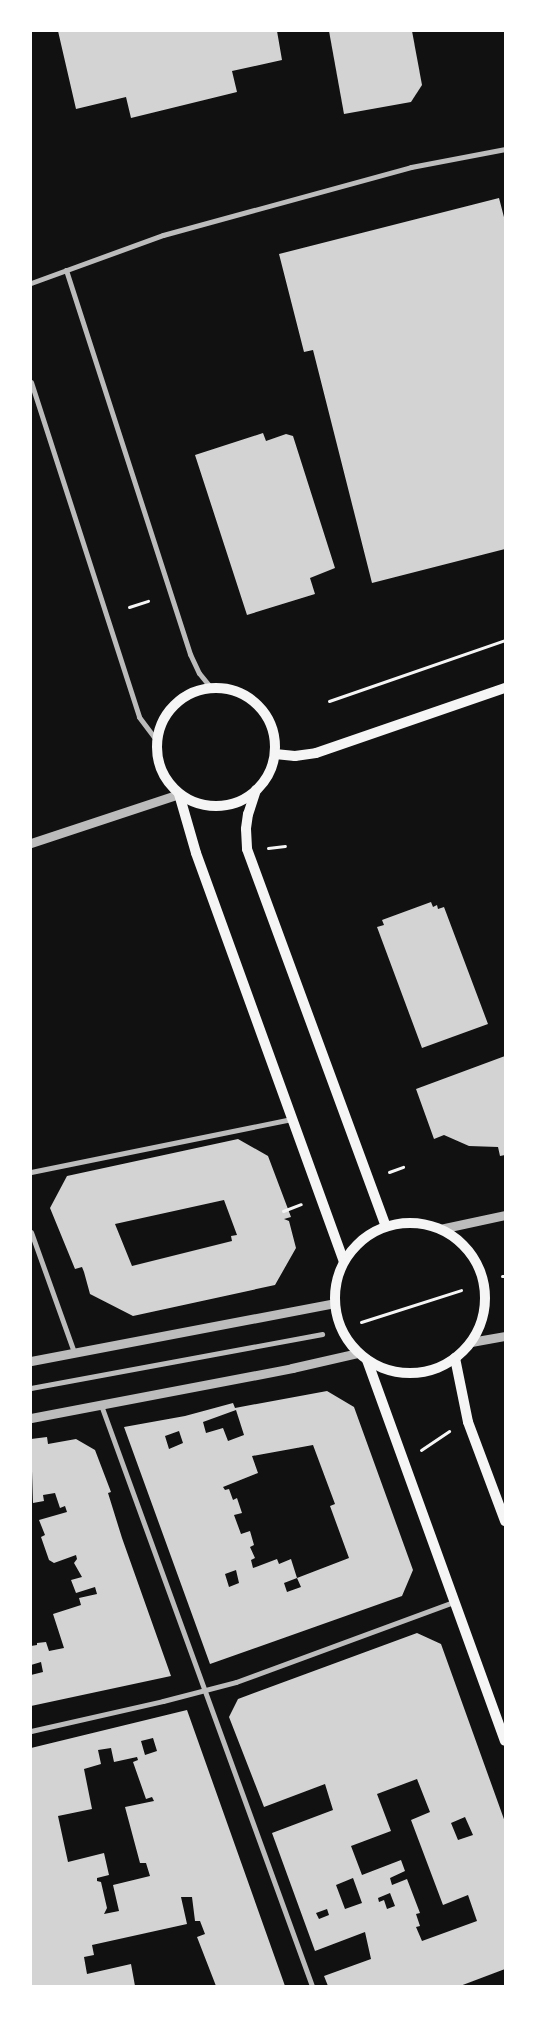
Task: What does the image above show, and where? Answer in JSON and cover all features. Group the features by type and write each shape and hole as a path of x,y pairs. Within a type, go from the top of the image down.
{"main road":[{"path":"276,754 295,756 316,753 505,688"},
{"path":"179,794 200,804 216,806 242,799 256,790 265,780 276,754 272,729 262,710 248,698 231,690 212,689 192,693 179,699 168,710 160,723 157,740 163,772 179,794 196,853 344,1261"},
{"path":"256,790 248,814 246,829 247,849 386,1226"},
{"path":"403,1223 422,1224 440,1229 455,1237 468,1250 478,1266 484,1282 485,1303 481,1323 471,1342 456,1358 435,1370 412,1374 388,1370 367,1360 358,1353 340,1328 334,1303 338,1274 344,1261 355,1246 369,1234 386,1226 403,1223"},
{"path":"456,1358 468,1422 505,1521"},
{"path":"367,1360 505,1741"}],"street":[{"path":"31,283 163,234 411,167 505,149"},
{"path":"66,270 190,654 200,673 212,689"},
{"path":"31,382 140,717 157,740"},
{"path":"31,844 179,794"},
{"path":"31,1172 293,1119"},
{"path":"440,1229 505,1215"},
{"path":"31,1232 74,1352"},
{"path":"31,1361 334,1303"},
{"path":"31,1388 322,1334"},
{"path":"471,1342 505,1336"},
{"path":"31,1418 292,1368 358,1353"},
{"path":"101,1405 312,1986"},
{"path":"31,1731 236,1682 454,1602"}],"path":[{"path":"129,608 148,601"},
{"path":"329,701 505,640"},
{"path":"265,848 285,846"},
{"path":"386,1173 403,1167"},
{"path":"283,1211 307,1202"},
{"path":"361,1322 461,1290"},
{"path":"418,1452 457,1426"}],"building":[{"path":"58,31 277,31 282,60 232,71 237,92 131,118 126,97 76,109"},
{"path":"329,31 412,31 422,85 411,102 344,114"},
{"path":"499,198 505,221 505,549 372,583 313,350 304,352 279,254"},
{"path":"263,433 266,441 286,434 293,436 335,568 310,578 315,594 247,615 195,455"},
{"path":"431,902 433,907 437,905 438,909 444,907 488,1024 422,1048 377,927 384,925 382,920"},
{"path":"505,1056 505,1155 500,1156 498,1147 469,1146 444,1135 434,1139 416,1089"},
{"path":"238,1139 268,1156 291,1217 284,1219 289,1221 296,1248 275,1285 133,1316 90,1294 82,1267 75,1269 50,1208 67,1176","holes":["224,1200 237,1235 231,1236 232,1241 132,1266 115,1224"]},
{"path":"327,1391 354,1407 413,1570 402,1596 210,1664 124,1427 185,1416 233,1403 235,1408","holes":["236,1410 244,1435 228,1441 223,1428 206,1433 203,1422","179,1431 183,1443 169,1449 165,1436","313,1445 335,1504 330,1506 349,1558 297,1578 291,1559 279,1564 277,1559 253,1568 251,1560 255,1558 250,1547 254,1545 250,1531 241,1534 234,1515 242,1513 237,1498 233,1500 229,1489 225,1490 223,1487 258,1473 252,1456","236,1570 239,1583 229,1587 225,1574","297,1578 301,1587 287,1592 284,1583"]},
{"path":"47,1437 48,1444 76,1439 95,1450 111,1492 108,1493 122,1538 171,1676 31,1706 31,1675 43,1672 41,1662 31,1665 31,1646 46,1642 49,1651 64,1648 53,1614 81,1605 79,1598 97,1594 95,1587 76,1593 71,1580 82,1577 74,1563 77,1559 76,1555 54,1563 49,1560 41,1537 45,1535 39,1520 67,1512 65,1506 60,1508 55,1493 43,1495 44,1501 33,1503 31,1439"},
{"path":"417,1633 441,1644 505,1822 505,1969 460,1986 328,1986 324,1976 371,1959 365,1932 315,1951 272,1833 333,1810 325,1784 264,1807 229,1717 238,1699","holes":["417,1779 430,1812 411,1820 443,1905 468,1895 477,1921 422,1941 416,1927 420,1926 416,1914 420,1913 407,1879 392,1885 390,1878 405,1871 401,1860 362,1875 351,1846 391,1831 377,1794","465,1817 473,1835 458,1840 451,1823","353,1878 362,1903 345,1909 336,1885","390,1893 395,1906 387,1909 384,1900 379,1902 378,1898","327,1909 329,1915 319,1919 316,1913"]},
{"path":"187,1710 285,1986 216,1986 197,1937 205,1934 200,1921 195,1921 192,1897 181,1897 187,1924 92,1945 94,1955 84,1957 87,1974 131,1964 135,1986 31,1986 31,1748","holes":["153,1738 157,1751 145,1755 141,1741","111,1748 114,1762 137,1757 138,1760 133,1762 146,1799 152,1797 154,1801 125,1807 140,1863 146,1863 150,1876 113,1885 119,1911 104,1914 107,1908 101,1882 97,1881 97,1878 109,1875 104,1853 68,1862 58,1816 92,1809 84,1769 101,1764 98,1750"]}]}
